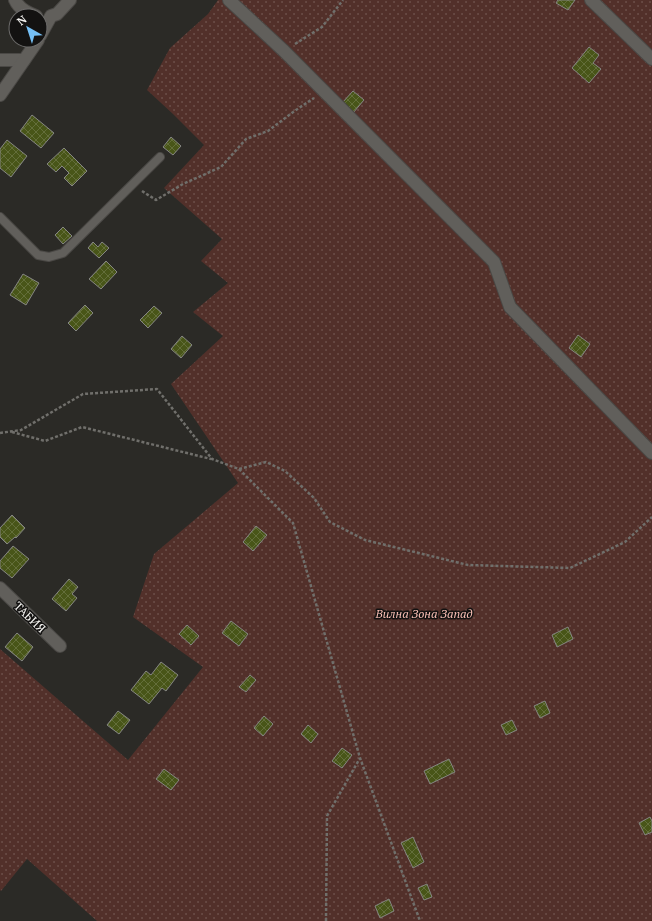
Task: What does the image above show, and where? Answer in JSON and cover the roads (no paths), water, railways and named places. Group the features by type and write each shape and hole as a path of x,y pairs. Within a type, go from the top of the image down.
{"street":[{"path":"15,0 22,8"},
{"path":"48,16 57,14 70,0"},
{"path":"229,0 284,51 494,262 510,307 652,453"},
{"path":"591,0 652,59"},
{"path":"0,95 32,48"},
{"path":"0,60 24,60"},
{"name":"ТАБИЯ","path":"0,588 60,646"}],"lane":[{"path":"0,216 38,255 49,257 63,253 160,157"}],"park label":[{"name":"Вилна Зона Запад","path":"424,613"}]}
